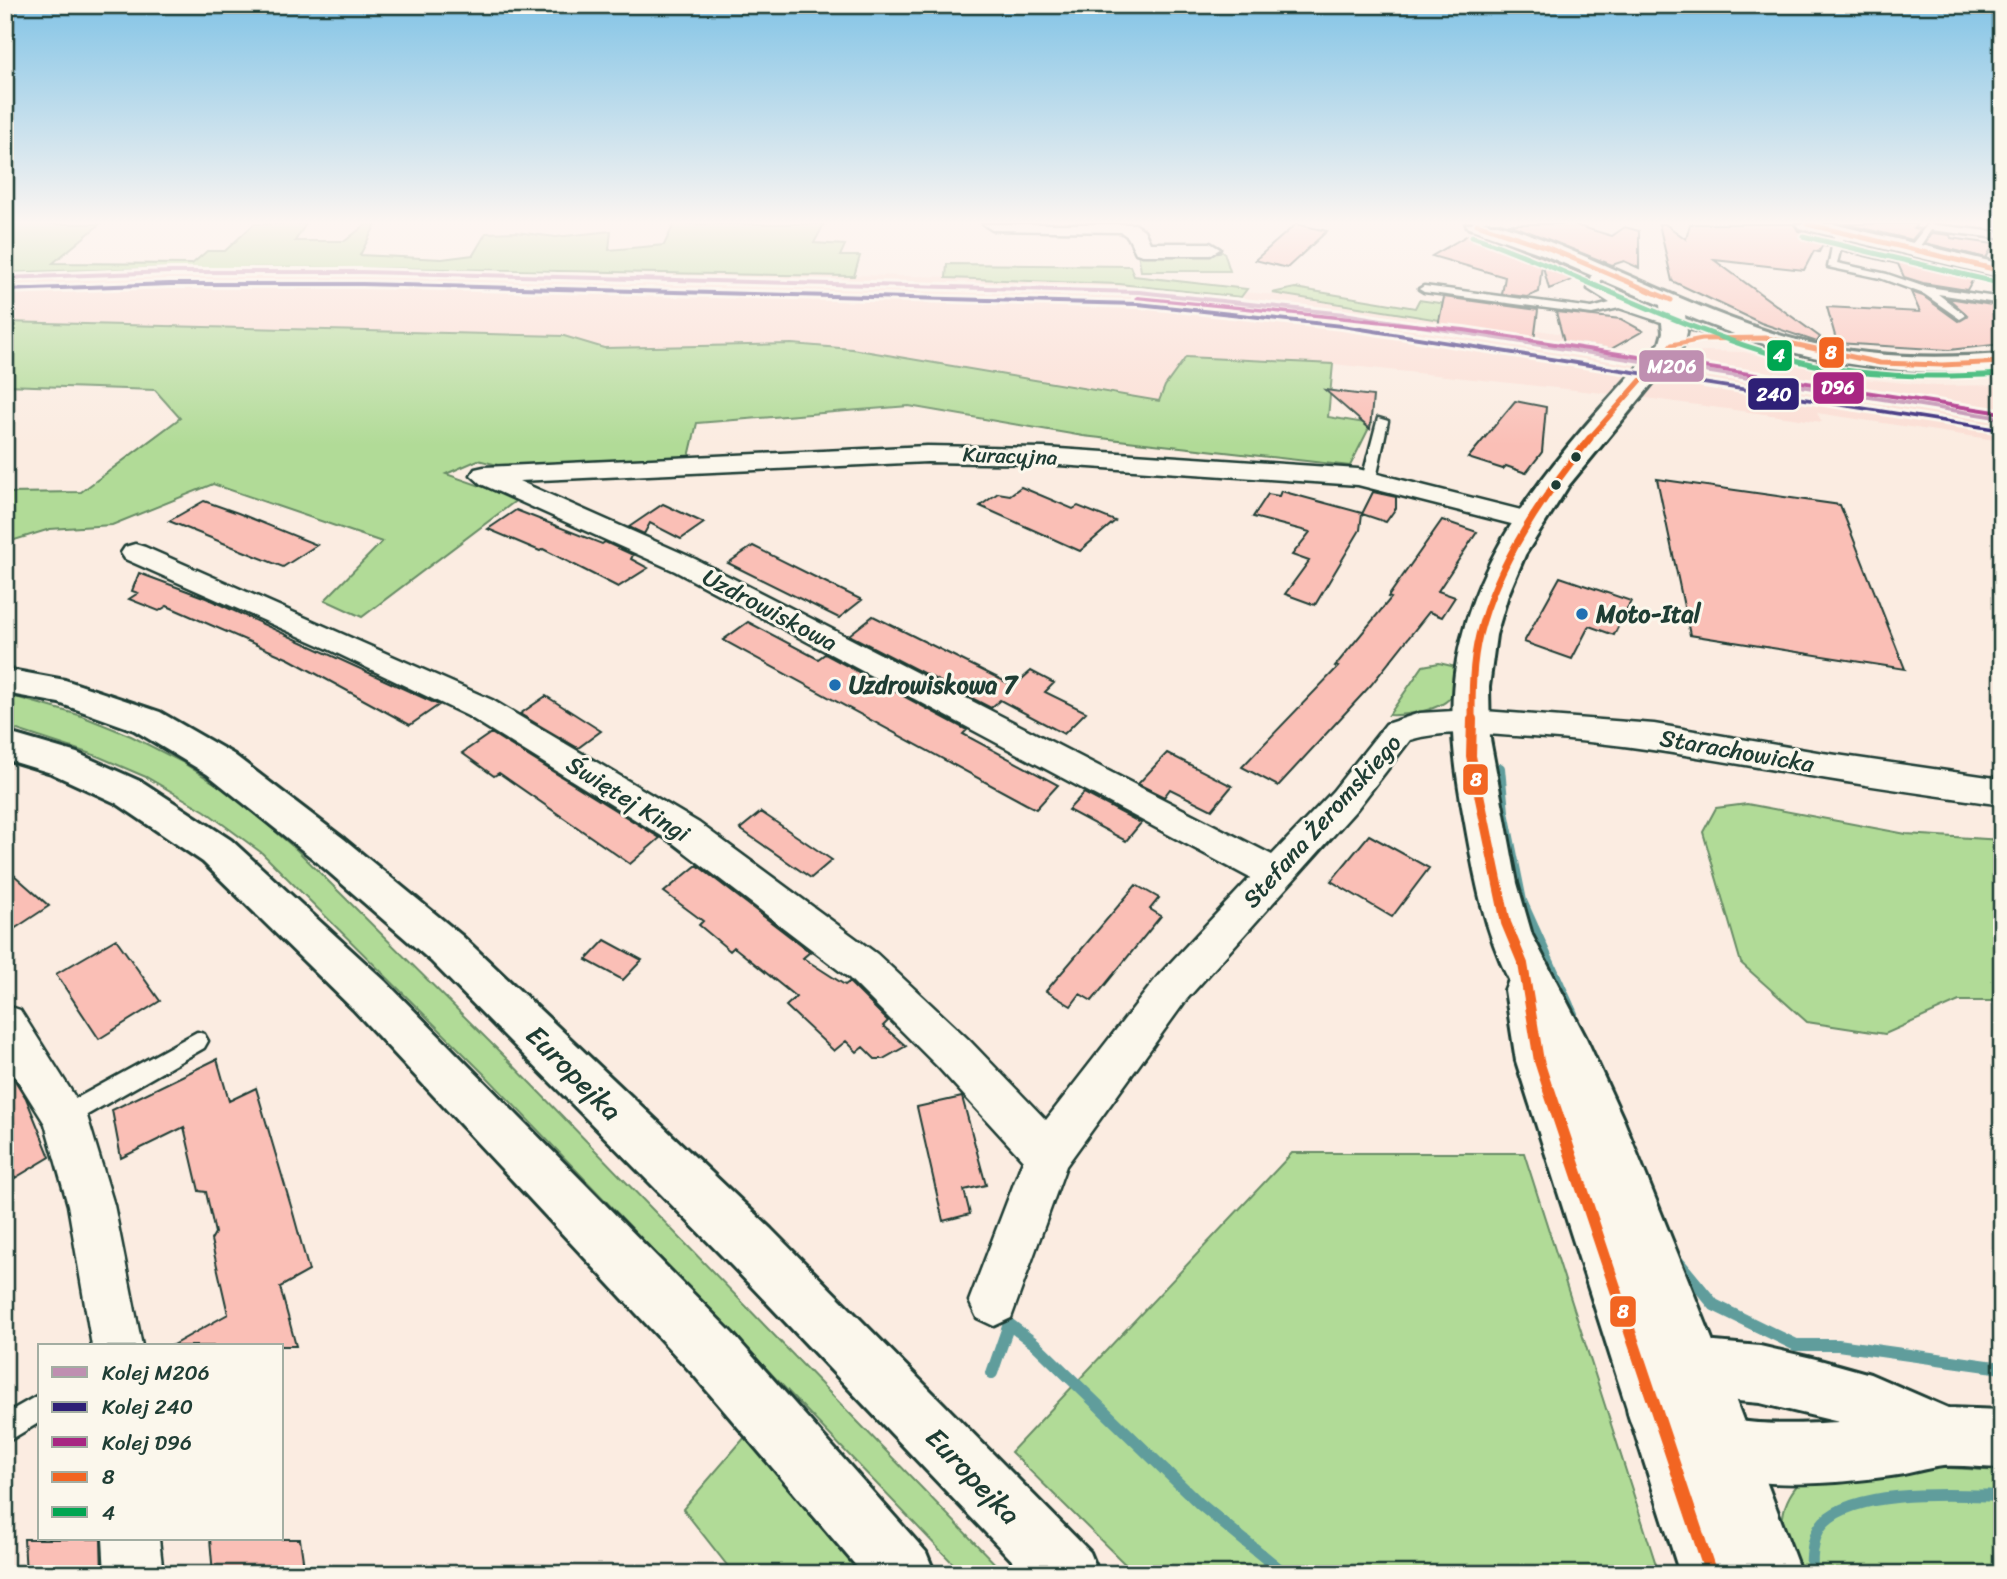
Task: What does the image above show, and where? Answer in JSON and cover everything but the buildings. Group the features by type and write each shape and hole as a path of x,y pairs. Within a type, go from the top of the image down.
{"main road":[{"path":"1639,298 1672,322 1702,339 1766,338"},
{"path":"1672,322 1880,362 1942,365 2002,362"},
{"path":"1672,322 1531,521 1500,575 1479,634 1473,669 1471,756 1506,923 1523,964 1577,1070 1698,1371 1770,1574"},
{"name":"Europejka","path":"5,681 65,692 148,721 220,764 351,867 446,948 742,1239 1068,1574"},
{"path":"5,745 64,763 130,793 217,851 369,995 702,1343 904,1574"},
{"path":"1523,964 1539,1061 1711,1574"},
{"path":"1654,1409 1656,1394 1665,1380 1681,1373 1732,1370 1765,1375 1859,1399 1975,1438"},
{"path":"1654,1409 1680,1434 1705,1444 1726,1447 1783,1451 1887,1448 1975,1438"}],"street":[{"name":"Kuracyjna","path":"484,475 927,454 1174,463 1319,472 1369,479 1531,521"},
{"name":"Uzdrowiskowa","path":"484,475 685,565 1275,874"},
{"name":"Świętej Kingi","path":"135,553 337,641 480,708 686,833 863,966 953,1053 1048,1154"},
{"name":"Stefana Żeromskiego","path":"994,1301 1048,1154 1172,988 1345,800 1398,732 1420,724 1471,722"},
{"name":"Starachowicka","path":"1471,722 1654,736 1823,766 2002,792"},
{"path":"5,1023 65,1116 91,1205 117,1344"},
{"path":"131,1540 134,1574"}],"lane":[{"path":"1484,298 1592,311 1620,304"},
{"path":"1609,298 1672,322"},
{"path":"1936,298 1960,316"},
{"path":"1980,298 2002,301"},
{"path":"1369,479 1382,421"},
{"path":"65,1116 197,1041"},
{"path":"5,1430 38,1409"}],"shaded area":[{"path":"5,298 1305,298 1439,320 1451,317 1564,334 1564,342 1680,360 1705,351 1744,352 1852,378 1937,386 2002,385 2002,441 1817,413 1822,422 1631,396 1333,364 1165,386 1159,401 852,349 793,344 604,348 564,336 5,322"}],"green space":[{"path":"1301,298 1353,298 1415,308 1419,300 1453,305 1439,320"},
{"path":"5,322 564,336 604,348 792,344 852,349 1159,401 1165,386 1186,357 1333,364 1328,417 1371,424 1350,466 1083,436 909,406 697,423 689,457 522,471 478,460 446,474 518,499 362,617 325,600 382,542 213,484 112,525 50,529 5,543 5,493 81,492 180,418 155,390 5,385"},
{"path":"1439,663 1456,667 1453,692 1448,700 1423,711 1389,715 1423,666"},
{"path":"5,694 79,715 131,736 182,762 234,796 297,850 506,1058 1005,1574 963,1574 486,1076 262,853 205,811 146,777 97,756 5,726"},
{"path":"1747,804 1906,834 2002,840 2002,1001 1959,1001 1885,1034 1807,1022 1741,963 1703,832 1716,808"},
{"path":"1292,1153 1524,1153 1659,1574 1135,1574 1011,1452"},
{"path":"745,1437 864,1574 734,1574 683,1509"},
{"path":"1897,1465 2002,1471 2002,1574 1792,1574 1782,1525 1786,1504 1800,1482"}],"waterway":[{"path":"1500,768 1504,812 1522,901 1573,1014"},
{"path":"1676,1259 1714,1305 1796,1345 1838,1345 2002,1368"},
{"path":"992,1373 1009,1324 1035,1344 1200,1504 1285,1574"},
{"path":"1812,1574 1812,1554 1817,1533 1824,1522 1839,1511 1859,1503 1909,1496 2002,1496"}],"rail line":[{"name":"240","path":"893,298 1138,304 1342,326 2000,430"},
{"name":"D96","path":"1137,298 1464,330 2002,413"},
{"name":"M206","path":"1192,298 1344,314 2002,418"}],"transit line":[{"name":"4","path":"1628,298 1749,346 1816,365 1895,375 2002,374"},
{"name":"8","path":"1666,298 1671,300"},
{"name":"8","path":"1711,1574 1539,1061 1523,964 1506,923 1471,756 1473,669 1479,634 1500,575 1531,521 1588,440 1672,345 1702,339 1766,338 1880,363 1942,365 2002,362"}],"place":[{"name":"Moto-Ital","path":"1582,614"},
{"name":"Uzdrowiskowa 7","path":"835,685"}]}
